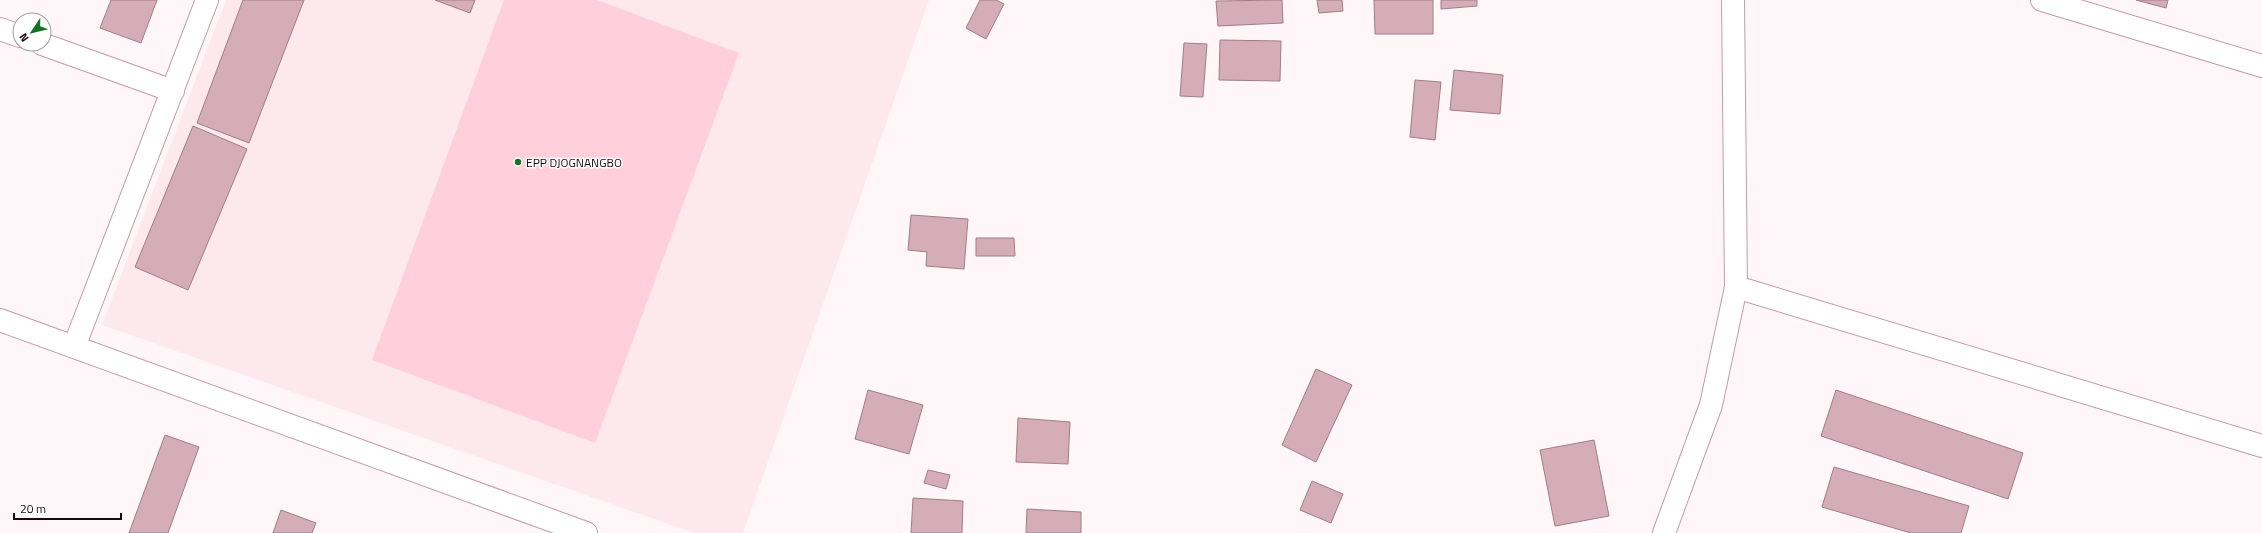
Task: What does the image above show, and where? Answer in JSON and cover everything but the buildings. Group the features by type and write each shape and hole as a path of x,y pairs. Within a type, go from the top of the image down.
{"street":[{"path":"74,347 207,0"},
{"path":"1664,533 1710,405 1736,287 1733,0"},
{"path":"2042,0 2262,66"},
{"path":"0,29 12,33"},
{"path":"52,48 173,90"},
{"path":"1736,287 2262,446"},
{"path":"0,320 586,533"}],"shaded area":[{"name":"EPP DJOGNANGBO","path":"226,0 929,0 743,533 694,533 102,325"},
{"path":"504,0 597,0 739,53 595,443 372,360"}],"place":[{"name":"EPP DJOGNANGBO","path":"518,162"}]}
